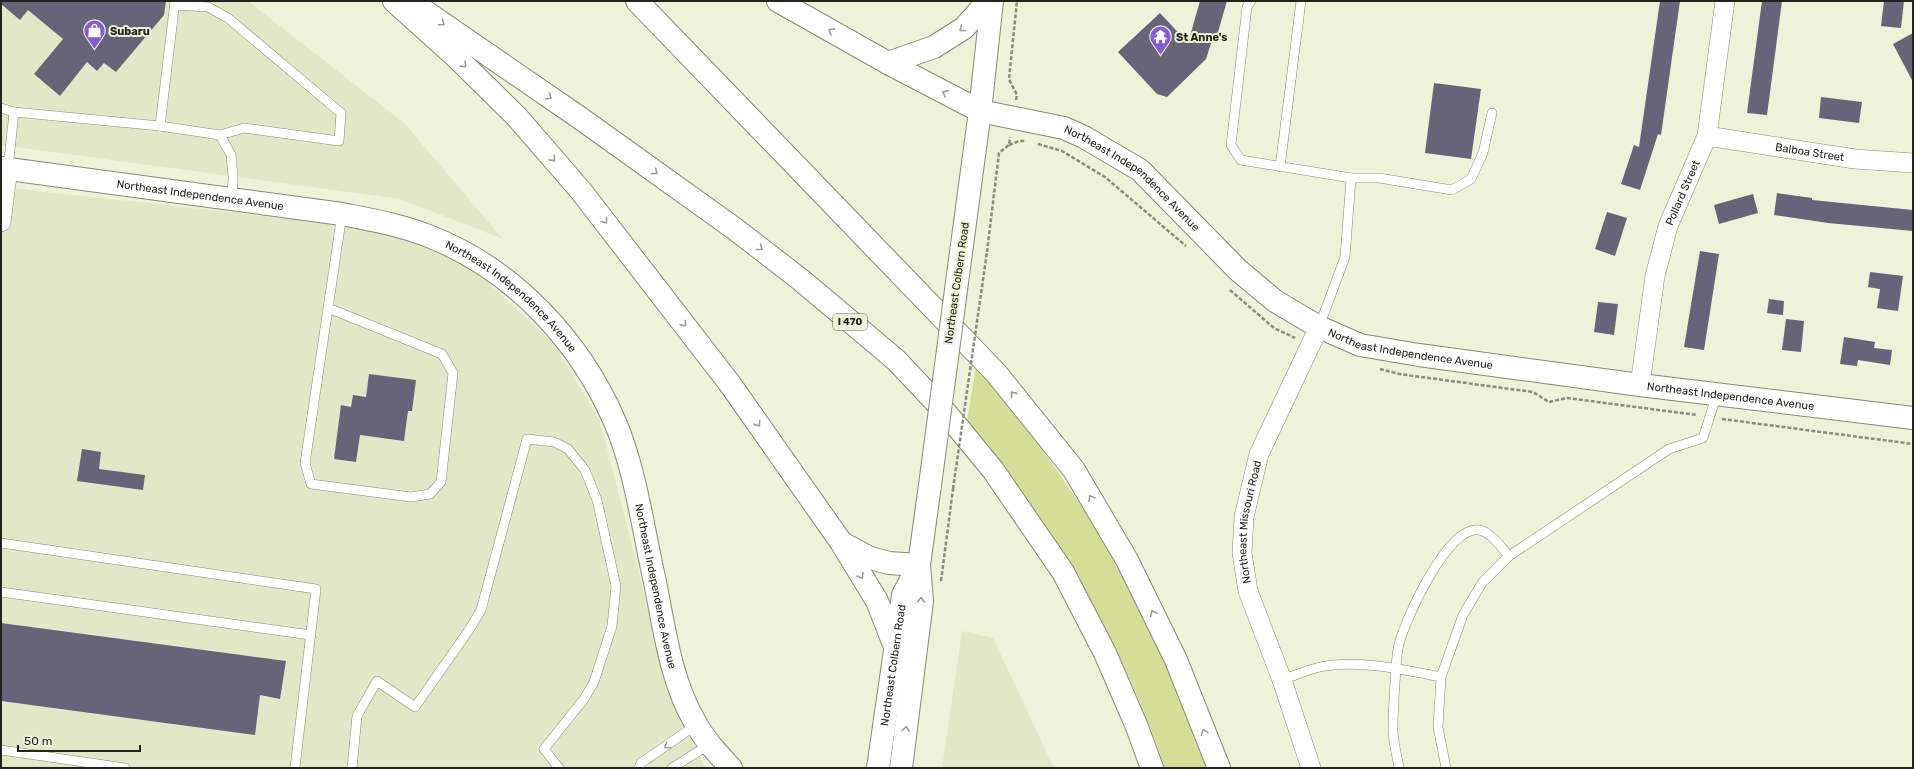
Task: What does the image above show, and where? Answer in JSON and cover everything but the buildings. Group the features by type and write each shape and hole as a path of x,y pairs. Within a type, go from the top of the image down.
{"main road":[{"path":"394,1 454,55 516,117 581,190 730,384 841,542 877,601 895,647"},
{"name":"I 470","path":"410,1 580,118 735,229 801,280 901,365 946,413 993,470 1063,572 1105,653 1137,727 1152,768"},
{"path":"637,1 996,373 1074,470 1127,560 1176,660 1219,768"},
{"name":"Northeast Independence Avenue","path":"778,1 888,63 980,111 1064,128 1084,137 1140,170 1238,270 1275,301 1319,327 1360,345 1419,355 1640,385 1913,418"},
{"path":"888,63 934,47 964,28 988,1"},
{"name":"Northeast Colbern Road","path":"900,768 922,601 919,565 980,111 992,1"},
{"name":"Northeast Independence Avenue","path":"5,168 342,214 392,224 425,235 470,257 505,280 540,309 571,344 594,382 615,422 629,464 670,654 682,696 696,725 731,768"},
{"path":"841,542 870,558 889,563 919,565"},
{"name":"Northeast Colbern Road","path":"878,768 904,595 919,565"}],"street":[{"name":"Pollard Street","path":"1640,385 1655,276 1664,240 1668,226 1707,136 1725,1"},
{"name":"Balboa Street","path":"1707,136 1855,159 1913,163"},
{"path":"1,222 5,168"},
{"name":"Northeast Missouri Road","path":"1311,768 1282,680 1248,591 1242,553 1244,517 1259,454 1319,327"}],"lane":[{"path":"1251,1 1247,7 1231,145 1241,160 1351,178 1379,178 1452,190 1471,179 1484,153 1492,113"},
{"path":"1280,167 1302,1"},
{"path":"1,108 14,112 160,126 220,135 244,128 339,141 341,113 228,18 208,7 175,3 160,126"},
{"path":"5,168 14,112"},
{"path":"220,135 231,155 233,177 232,199"},
{"path":"1319,327 1345,257 1351,178"},
{"path":"328,308 442,354 453,373 441,482 430,494 411,497 311,484 305,463 328,308 342,214"},
{"path":"1446,768 1438,727 1441,677 1463,615 1482,583 1509,556 1669,449 1703,438 1717,394"},
{"path":"352,768 357,716 377,681 415,707 469,630 481,610 527,439 554,442 568,449 585,470 598,500 616,586 612,626 594,682 584,699 544,749 559,768"},
{"path":"1399,768 1393,730 1396,668 1399,644 1420,592 1440,560 1459,537 1469,530 1480,530 1488,533 1509,556"},
{"path":"1,543 316,589 294,768"},
{"path":"1,592 311,635"},
{"path":"1282,680 1317,667 1347,664 1396,668 1441,677"},
{"path":"639,768 641,763 696,725"},
{"path":"672,768 710,744"},
{"path":"1,750 125,768"}],"path":[{"path":"953,488 986,252"}],"shaded area":[{"path":"1,1 248,1 404,123 503,239 400,199 1,145"},
{"path":"1,187 382,229 465,261 554,344 600,421 668,686 704,765 708,768 1,768"},
{"path":"962,631 993,638 1054,768 942,768"}],"green space":[{"path":"976,366 1036,441 1078,501 1123,572 1161,648 1208,768 1164,768 1153,734 1128,675 1117,651 1080,582 1053,537 1021,490 967,421"}],"place":[{"name":"Subaru","path":"94,50"},
{"name":"St Anne's","path":"1160,56"}]}
